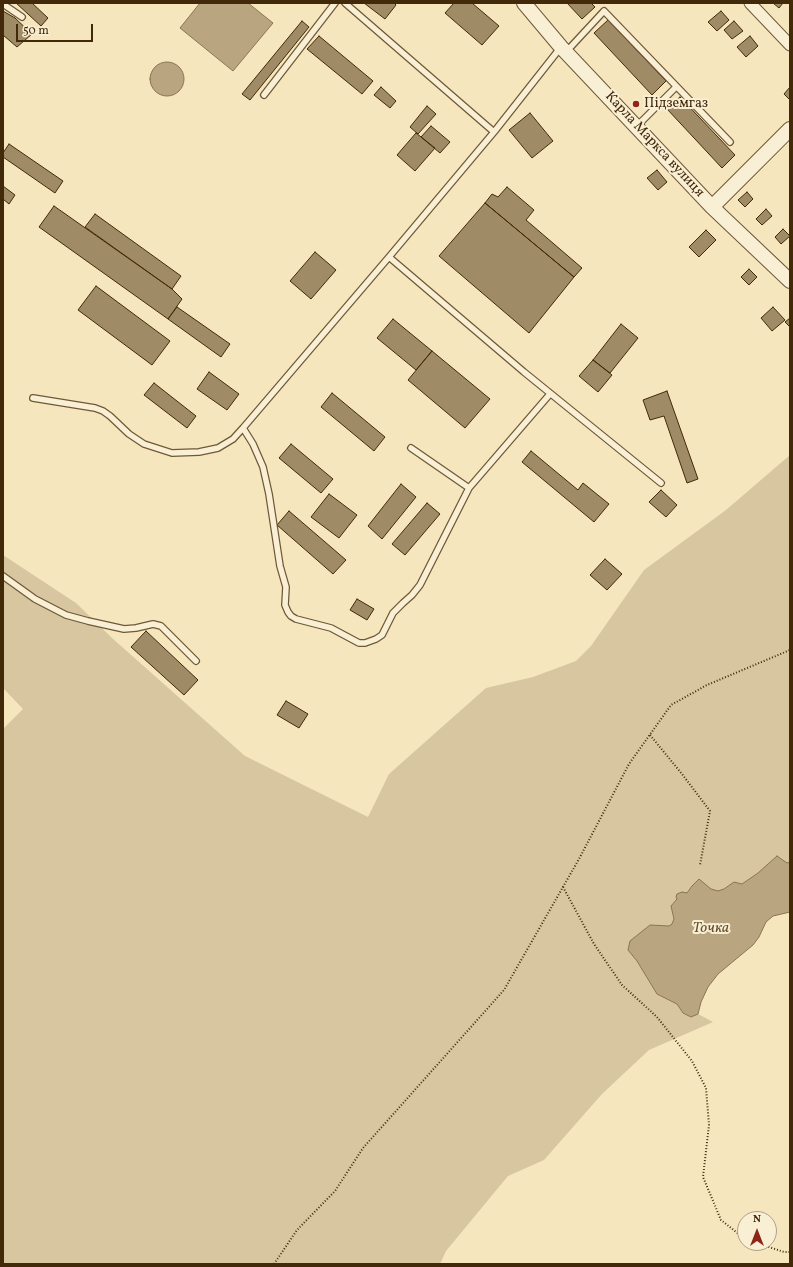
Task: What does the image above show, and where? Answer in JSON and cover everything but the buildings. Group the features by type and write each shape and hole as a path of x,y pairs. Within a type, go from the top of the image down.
{"street":[{"name":"Карла Маркса вулиця","path":"524,3 563,49 712,207 790,281"},
{"path":"750,3 790,44"},
{"path":"712,207 790,129"}],"lane":[{"path":"264,95 335,3"},
{"path":"345,3 494,132"},
{"path":"3,4 22,17"},
{"path":"33,398 95,408 103,411 129,434 144,444 172,453 199,452 218,448 232,439 389,257 563,49 604,11 730,142"},
{"path":"637,127 676,87"},
{"path":"389,257 550,394 660,483"},
{"path":"243,428 253,444 263,468 269,494 280,566 286,587 285,605 288,612 296,619 331,628 359,643 365,644 382,635 394,613 412,596 420,585 469,488 550,394"},
{"path":"411,448 469,488"},
{"path":"3,576 35,599 66,615 88,622 124,629 153,624 161,626 196,661"}],"path":[{"path":"274,1264 297,1230 335,1192 363,1148 504,990 563,887 629,764 671,705 707,685 790,650"},
{"path":"650,735 710,811 700,865"},
{"path":"563,887 594,944 622,985 657,1017 692,1061 706,1088 709,1125 704,1178 721,1220 737,1233"},
{"path":"777,1250 790,1252"}],"shaded area":[{"path":"790,455 790,862 758,873 742,884 734,882 718,891 692,886 687,893 677,899 671,906 674,919 672,924 669,926 650,925 642,933 636,936 628,950 637,961 657,994 677,1004 683,1013 691,1017 698,1014 713,1022 649,1050 602,1094 544,1160 508,1176 446,1251 440,1264 3,1264 3,729 23,709 3,688 3,555 76,603 112,638 245,756 368,817 389,774 486,688 533,677 576,661 591,646 644,570 726,510"}],"water":[{"path":"200,3 248,3 273,23 233,71 180,28"},
{"path":"170,62 179,67 183,72 183,86 179,91 174,95 164,96 160,95 151,86 150,76 151,72 160,63"},
{"name":"Точка","path":"777,856 787,863 790,862 790,912 773,916 766,922 759,937 753,945 718,974 708,987 701,1002 698,1014 691,1017 683,1013 677,1004 657,994 637,961 628,950 630,941 650,925 669,926 672,924 674,919 671,906 677,899 677,894 682,892 687,893 699,879 711,889 718,891 734,882 742,884 758,873"}],"place":[{"name":"Підземгаз","path":"636,104"}]}
